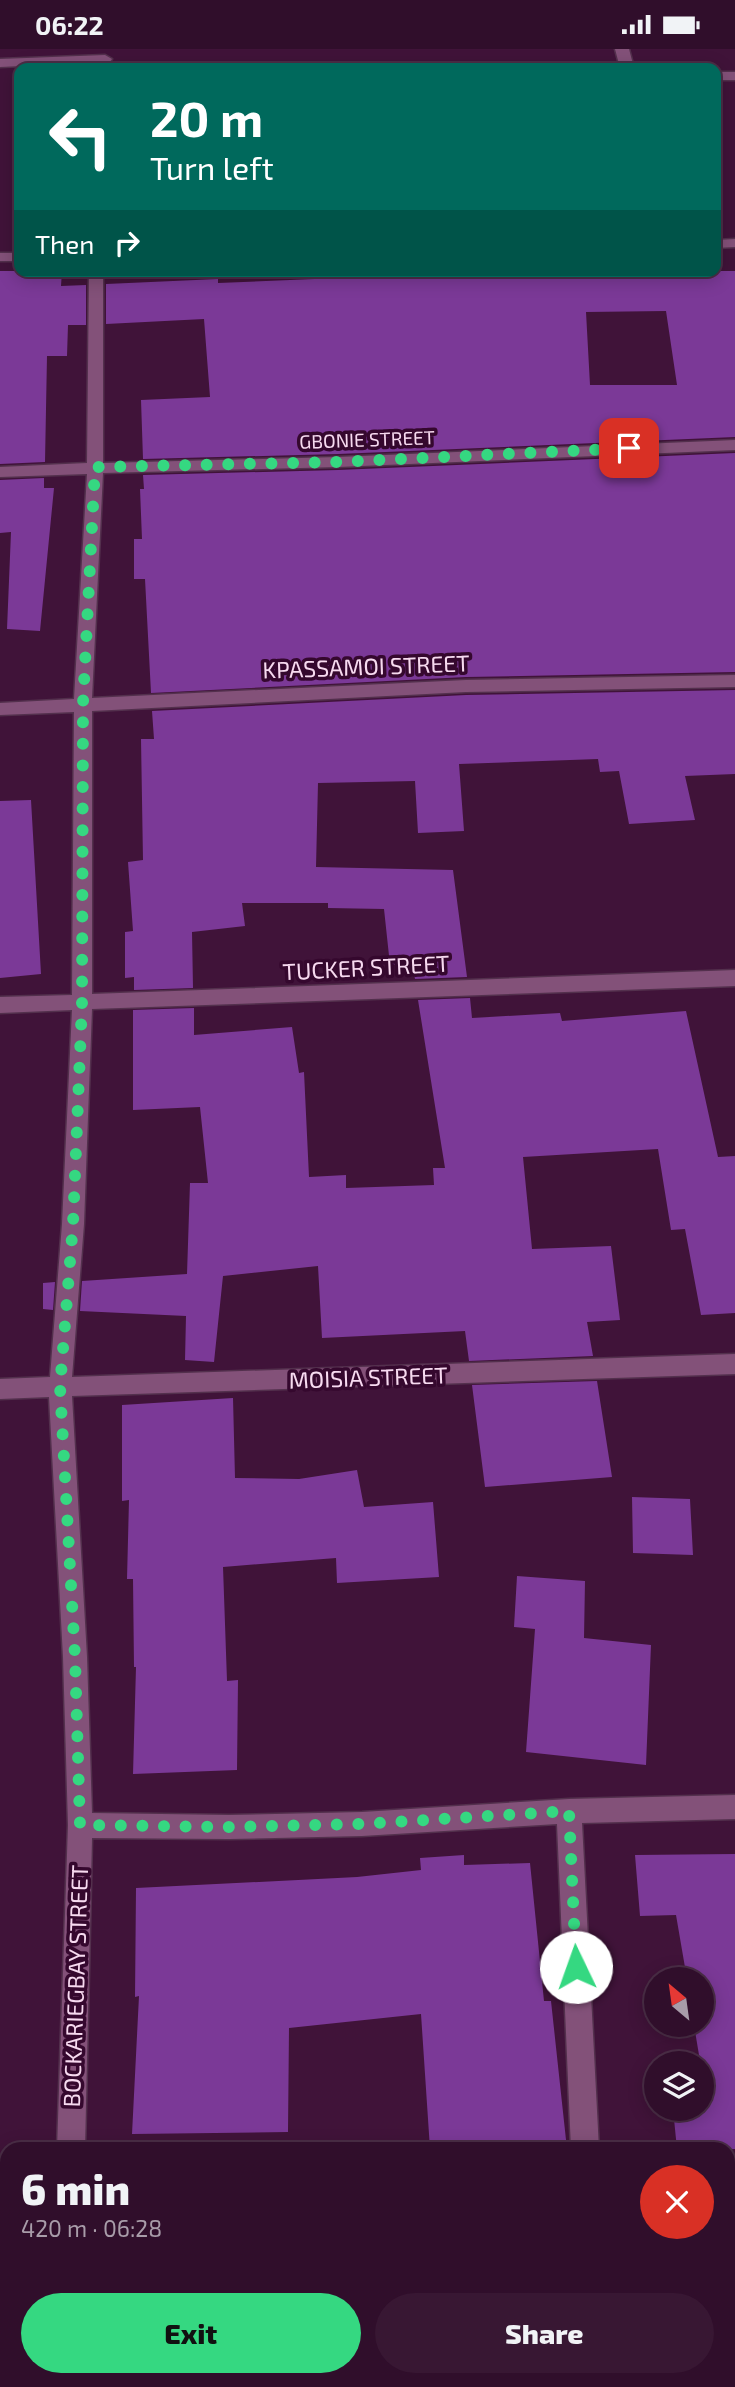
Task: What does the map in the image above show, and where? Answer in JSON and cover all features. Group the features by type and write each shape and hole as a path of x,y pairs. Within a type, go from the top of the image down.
{"street":[{"path":"0,63 106,59"},
{"name":"BOCKARIEGBAY STREET","path":"71,2142 80,1825 75,1657 60,1387 73,1224 82,1004 83,703 95,467 96,277"},
{"name":"GBONIE STREET","path":"0,472 95,467 339,462 577,449 735,445"},
{"name":"KPASSAMOI STREET","path":"0,709 466,686 735,681"},
{"name":"TUCKER STREET","path":"0,1005 735,978"},
{"name":"MOISIA STREET","path":"0,1389 735,1364"},
{"path":"80,1825 229,1827 362,1824 569,1811 735,1807"},
{"path":"569,1811 585,2142"}],"building":[{"path":"0,271 14,271 14,277 62,277 61,286 86,285 86,325 68,325 67,356 47,356 45,462 0,464"},
{"path":"721,271 735,271 735,437 338,454 143,459 141,400 210,397 204,319 106,324 106,284 218,279 218,283 362,277 721,277","holes":["666,311 677,385 590,385 586,312"]},
{"path":"735,453 735,672 466,677 151,693 145,579 134,579 134,539 142,539 140,489 144,489 143,475 338,470"},
{"path":"44,478 44,488 54,488 40,631 7,629 11,532 0,533 0,480"},
{"path":"735,690 735,774 685,776 695,820 629,824 619,771 600,772 598,759 459,764 464,831 418,833 415,781 318,783 316,867 453,870 467,977 415,979 412,963 390,965 384,909 328,908 328,903 242,903 245,926 192,932 193,988 134,990 134,977 125,978 125,932 133,931 128,862 143,860 141,739 154,739 152,711 466,695"},
{"path":"31,800 41,974 0,978 0,801"},
{"path":"470,998 472,1018 560,1013 562,1021 686,1011 718,1157 735,1156 735,1313 701,1315 685,1229 671,1230 658,1149 523,1157 532,1249 611,1246 620,1320 587,1322 593,1356 469,1361 465,1331 322,1338 318,1266 223,1276 214,1362 185,1360 186,1316 80,1311 82,1281 187,1274 190,1183 208,1183 200,1107 133,1110 133,1010 194,1008 194,1035 292,1027 299,1073 304,1072 309,1177 346,1175 346,1188 434,1185 433,1168 445,1168 418,1000"},
{"path":"55,1282 53,1310 43,1309 43,1283"},
{"path":"597,1381 612,1477 485,1487 472,1385"},
{"path":"233,1398 235,1478 299,1479 357,1470 364,1507 433,1502 439,1577 337,1583 336,1558 223,1567 227,1681 238,1680 237,1770 133,1774 136,1667 133,1579 127,1579 129,1500 122,1501 122,1405"},
{"path":"632,1497 690,1499 693,1555 633,1553"},
{"path":"517,1576 585,1581 584,1638 651,1645 646,1765 526,1752 535,1629 514,1627"},
{"path":"735,1854 735,2142 676,2142 674,2121 714,2121 714,2051 698,2051 696,2037 714,2037 714,1967 685,1967 676,1915 640,1916 635,1855"},
{"path":"464,1855 464,1865 530,1863 544,2001 551,2001 566,2142 430,2142 421,2014 289,2028 288,2132 132,2134 139,1996 135,1997 136,1888 357,1877 421,1870 420,1858"}],"route":[{"path":"576,1967 569,1811 362,1824 229,1827 80,1825 75,1657 60,1387 73,1224 82,1004 83,703 95,467 339,462 629,448"}]}
